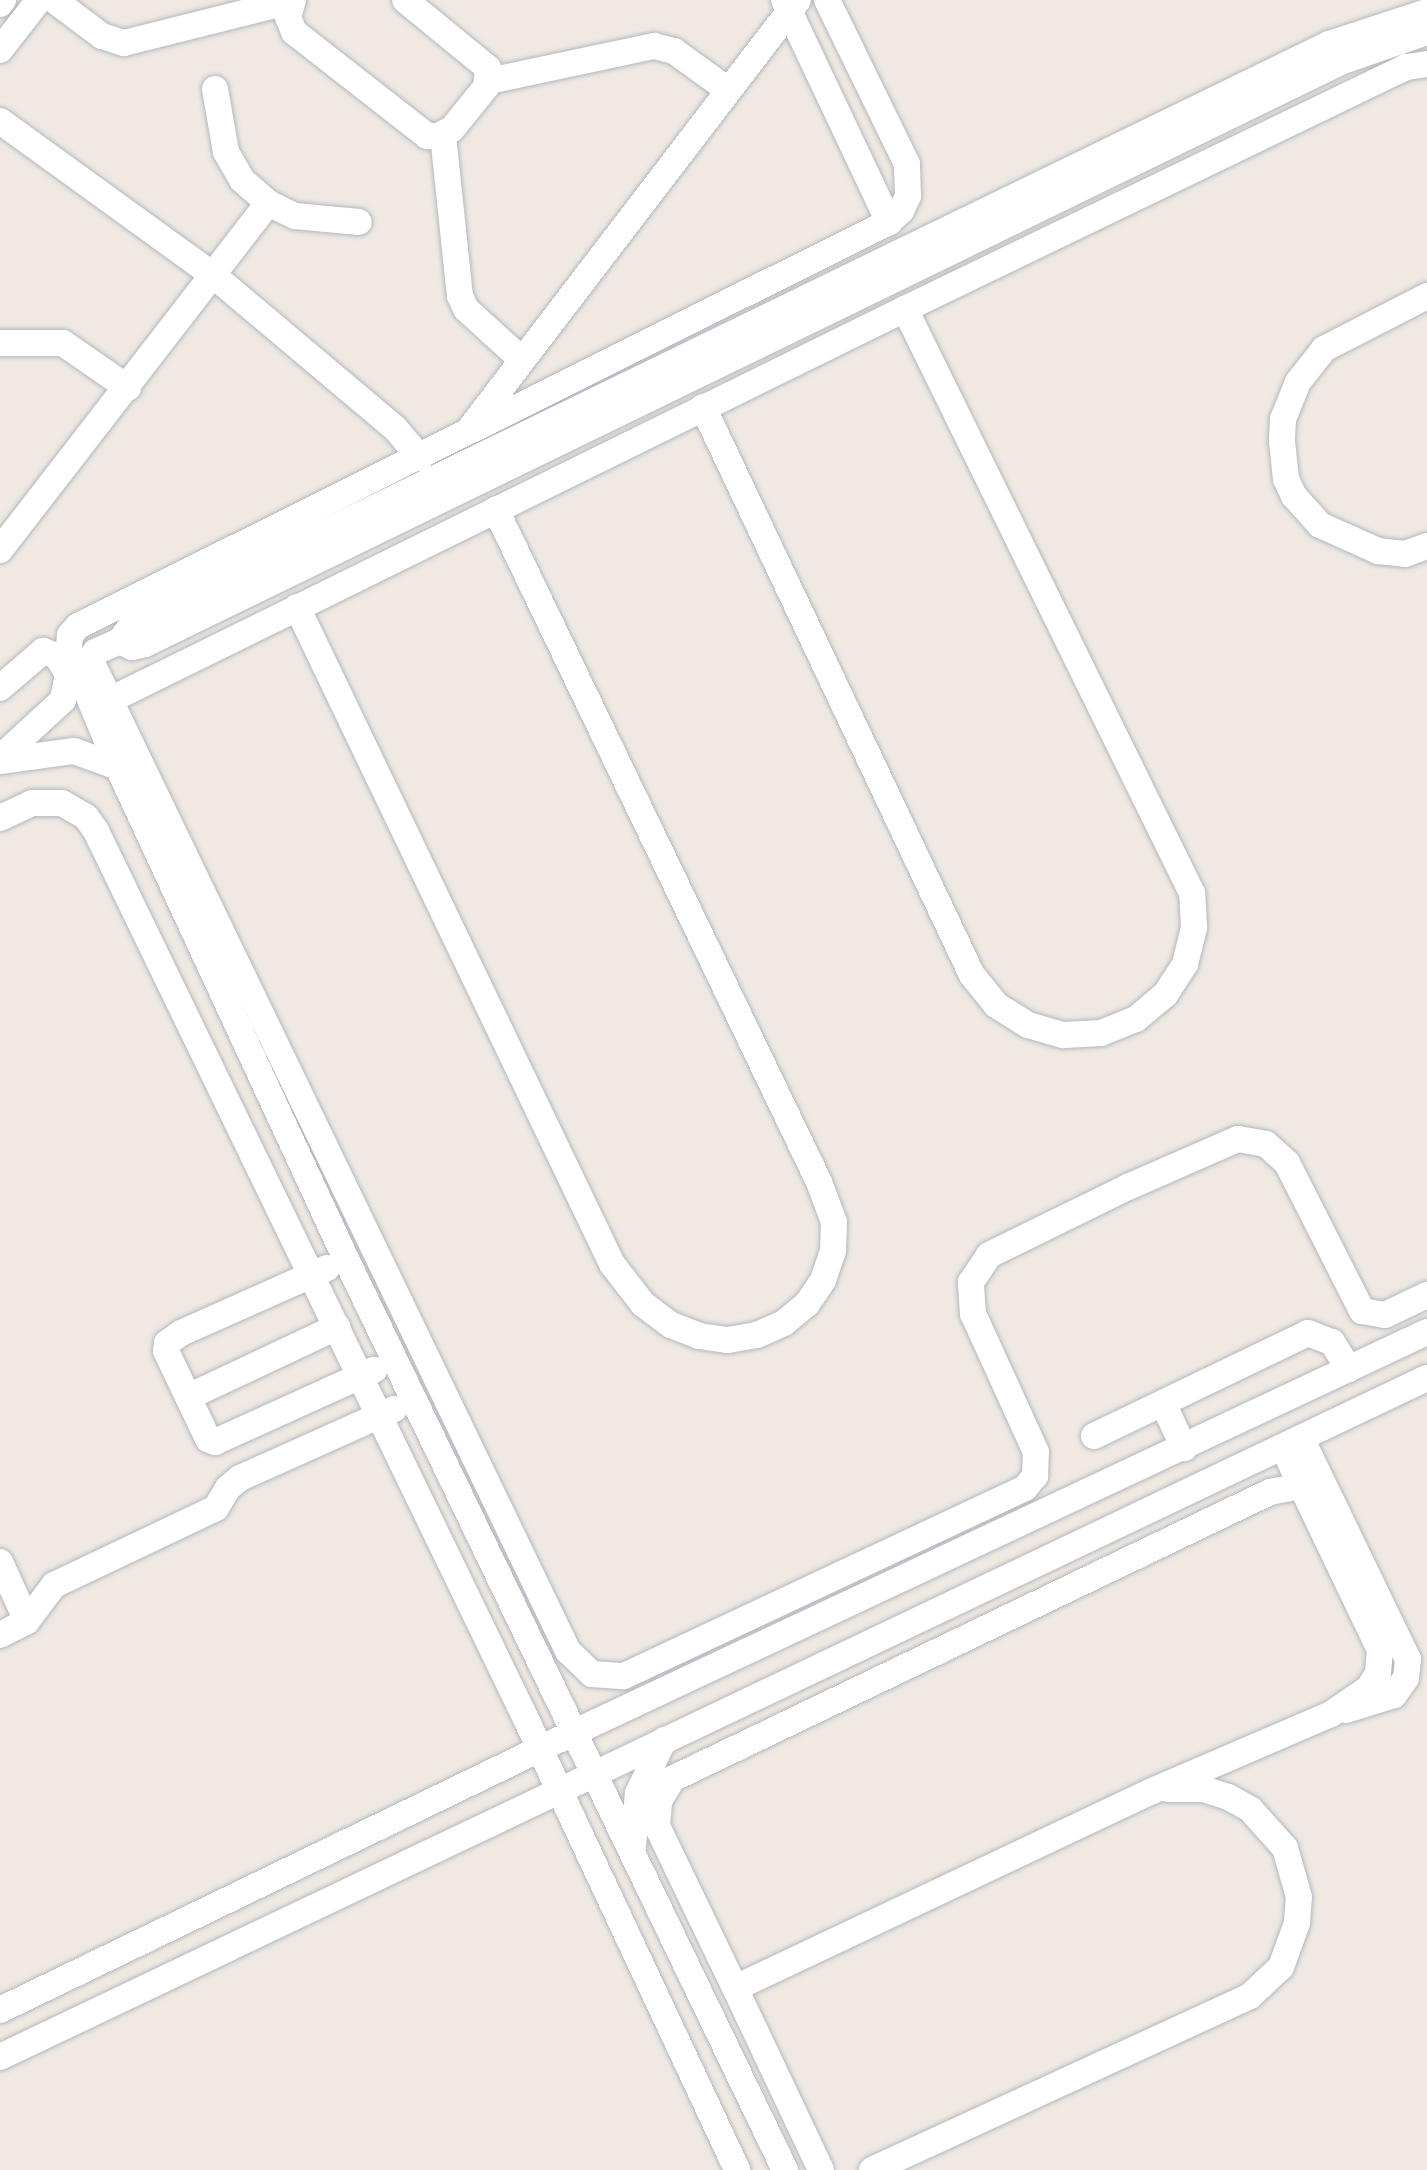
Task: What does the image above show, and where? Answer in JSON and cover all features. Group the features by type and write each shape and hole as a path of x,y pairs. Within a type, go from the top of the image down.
{"street":[{"path":"0,50 39,0"},
{"path":"54,0 102,36 124,43 292,1 288,17 294,32 426,136 443,135 489,81 654,46 674,51 728,90"},
{"path":"405,0 485,63 489,81"},
{"path":"785,2170 346,1259 118,766 69,649 73,631 889,222 908,197 907,164 827,0"},
{"path":"466,435 521,359 728,90 790,4 889,222"},
{"path":"120,641 132,647 145,644 397,522 666,379 1329,44 1427,12"},
{"path":"1390,1349 1373,1316 1353,1301 1287,1163 1266,1144 1238,1139 1128,1187 989,1255 971,1282 973,1314 1036,1452 1035,1476 1025,1488 624,1676 592,1674 568,1651 110,700 92,657 100,649 120,641 131,626 666,379 963,248 1343,61 1427,32"},
{"path":"110,700 410,549 496,510 974,275 1406,67 1427,64"},
{"path":"215,89 226,152 242,180 268,203 295,216 359,222"},
{"path":"0,121 213,275 396,428 419,458"},
{"path":"443,135 460,296 466,309 521,359"},
{"path":"0,550 128,388 268,203"},
{"path":"963,248 974,275"},
{"path":"1427,296 1324,349 1298,382 1283,419 1282,440 1286,479 1294,496 1320,525 1378,551 1405,554 1427,546"},
{"path":"702,407 972,975 996,1005 1028,1025 1064,1035 1101,1033 1136,1019 1165,995 1185,964 1194,927 1192,893 905,309"},
{"path":"0,343 63,343 128,388"},
{"path":"297,607 622,1279 643,1304 671,1325 699,1336 728,1340 757,1335 784,1323 807,1304 823,1280 833,1251 834,1222 819,1181 496,510"},
{"path":"397,522 410,549"},
{"path":"0,688 43,651 57,656 68,674 62,700 0,759"},
{"path":"0,759 74,751 118,766"},
{"path":"0,818 47,801 72,807 96,831 380,1415 737,2170"},
{"path":"177,995 215,975"},
{"path":"346,1259 167,1343 166,1351 208,1439 223,1441 395,1360"},
{"path":"1373,1316 1385,1315 1427,1296"},
{"path":"188,1396 337,1327"},
{"path":"0,2010 575,1731 1427,1332"},
{"path":"1094,1436 1308,1333 1332,1342 1349,1369"},
{"path":"0,2057 520,1807 1427,1378"},
{"path":"0,1635 27,1621 54,1585 216,1508 228,1488 240,1478 413,1399"},
{"path":"1163,1403 1183,1495"},
{"path":"1292,1443 1302,1486 1380,1650 1374,1681 1331,1714"},
{"path":"735,1987 1152,1791 1331,1714 1394,1695 1406,1678 1408,1659 1292,1443"},
{"path":"821,2170 657,1826 659,1801 672,1779 1270,1492 1302,1486"},
{"path":"0,1562 27,1621"},
{"path":"544,1667 584,1688 641,1701"},
{"path":"633,1852 638,1793 664,1741"},
{"path":"501,1768 520,1807"},
{"path":"872,2170 1250,1996 1281,1967 1297,1923 1299,1897 1290,1860 1270,1827 1228,1797 1190,1788 1152,1791"},
{"path":"320,1856 340,1893"},
{"path":"25,1997 45,2035"},
{"path":"684,2060 723,2043"}]}
